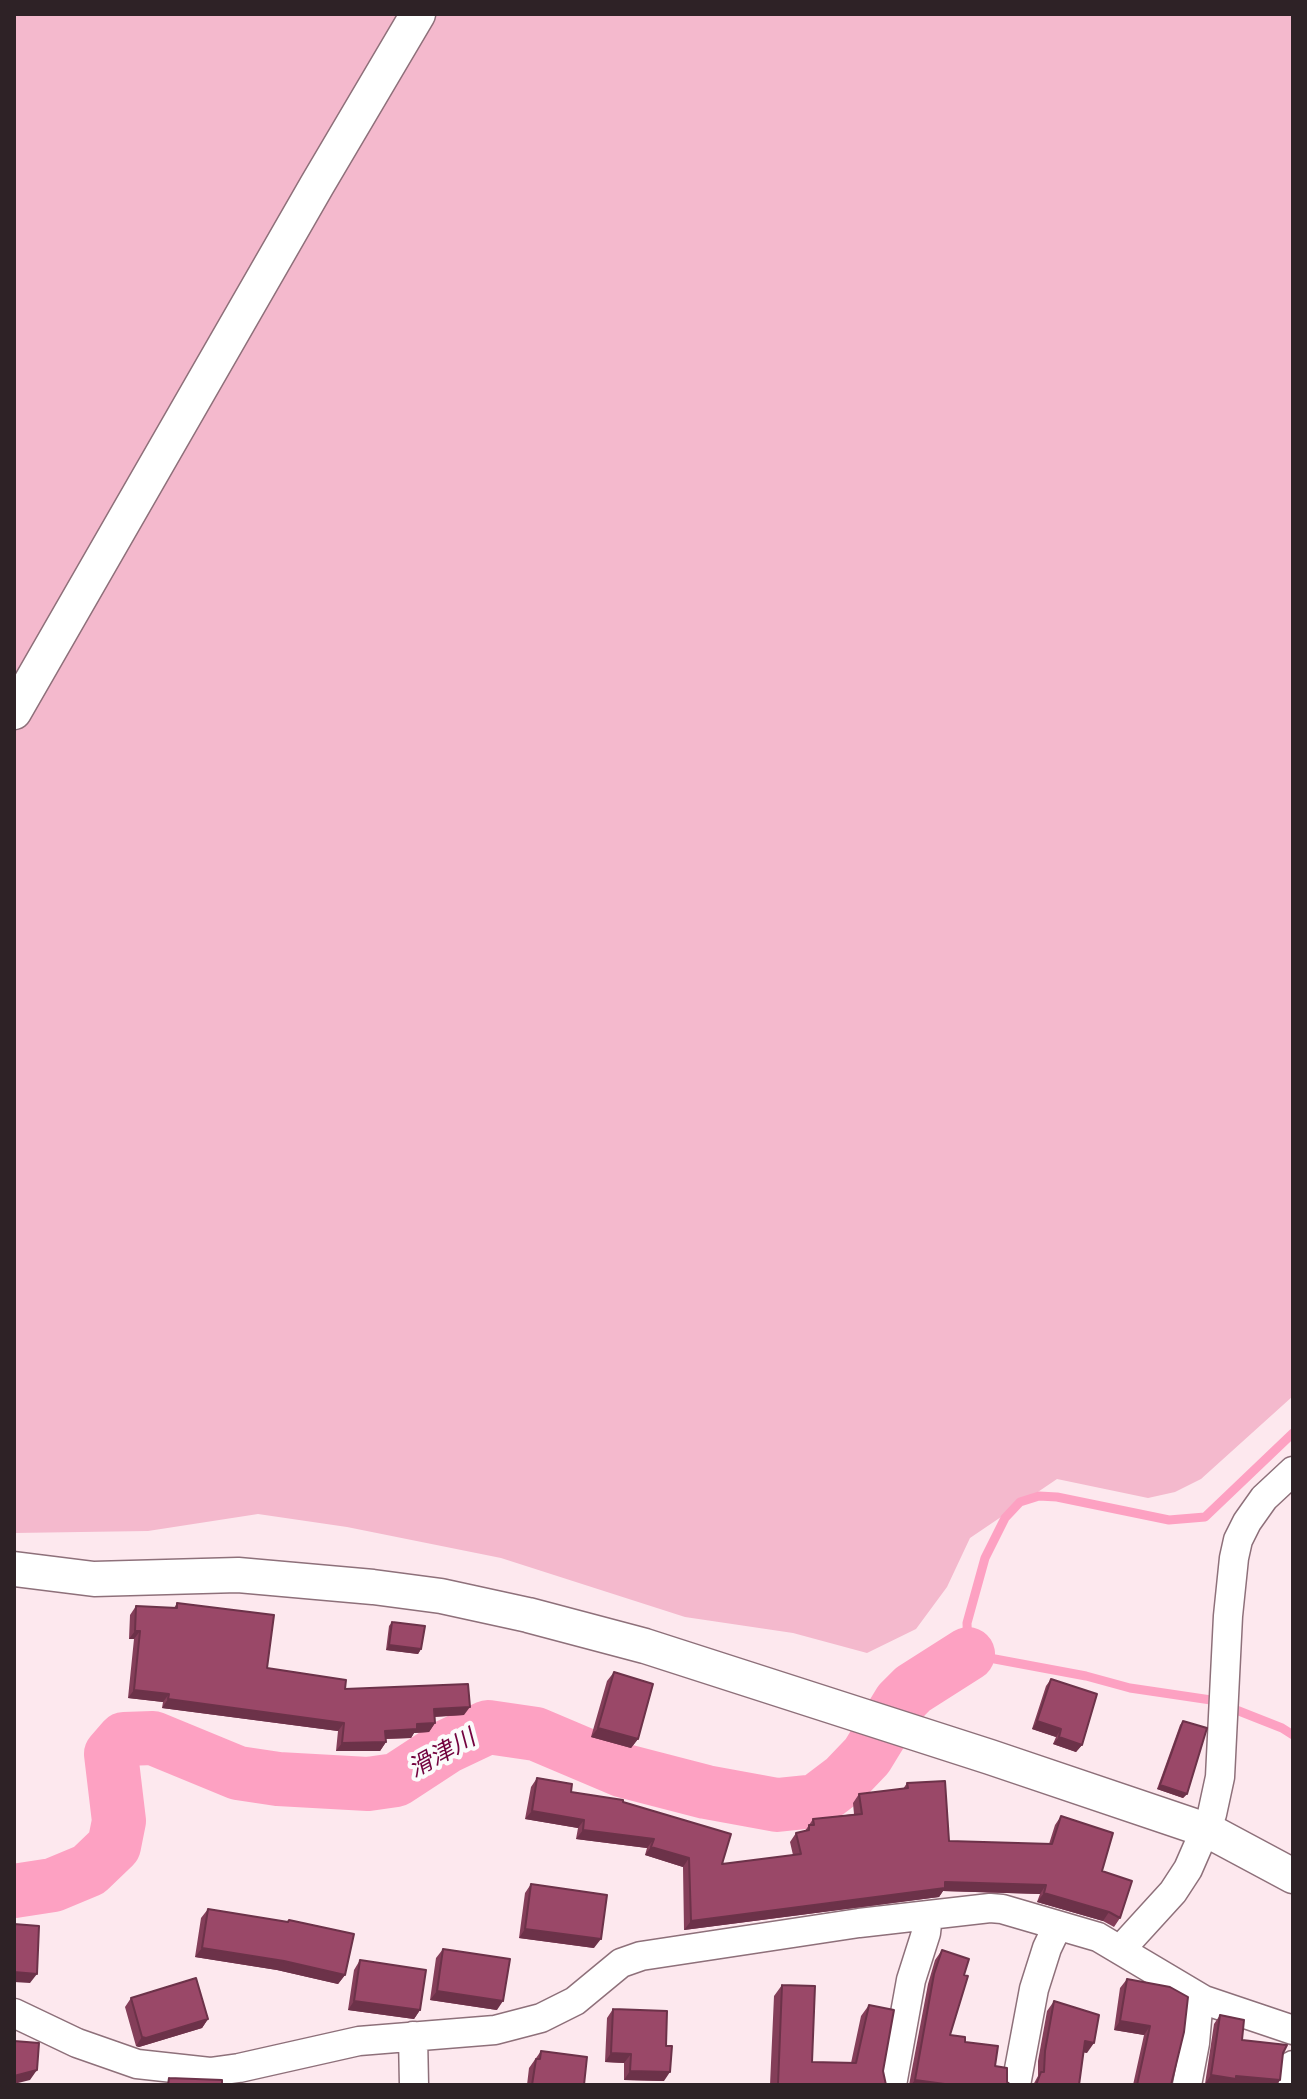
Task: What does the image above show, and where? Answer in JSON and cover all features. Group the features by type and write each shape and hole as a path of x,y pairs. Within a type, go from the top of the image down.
{"street":[{"path":"14,712 418,14"},
{"path":"1121,1949 1173,1892 1188,1869 1217,1799 1231,1576 1238,1540 1264,1498 1293,1471"},
{"path":"14,1569 94,1579 238,1575 441,1596 645,1646 910,1731 1204,1829 1293,1876"},
{"path":"14,2013 77,2043 137,2064 256,2075 359,2041 495,2030 541,2018 575,2001 621,1963 641,1956 990,1908 1098,1937 1199,1998 1293,2030"},
{"path":"892,2085 911,1980 926,1933 928,1915"},
{"path":"1016,2085 1034,1989 1057,1927"},
{"path":"1187,2085 1199,1998"},
{"path":"413,2036 414,2085"},
{"path":"1290,2085 1293,2065"}],"shaded area":[{"path":"14,14 1293,14 1293,1396 1201,1479 1175,1492 1148,1498 1057,1479 970,1538 947,1587 916,1629 867,1653 793,1633 685,1617 501,1558 347,1527 258,1514 148,1531 14,1533"}],"building":[{"path":"177,1603 274,1615 267,1668 346,1680 345,1689 468,1684 470,1707 434,1709 435,1723 417,1724 417,1729 385,1731 386,1742 342,1743 344,1723 168,1699 169,1694 134,1690 140,1631 135,1631 136,1606 177,1608"},
{"path":"392,1622 425,1626 421,1649 389,1645"},
{"path":"614,1672 653,1684 638,1739 598,1728"},
{"path":"1051,1679 1097,1694 1082,1745 1059,1737 1061,1729 1037,1721"},
{"path":"1183,1721 1207,1728 1187,1794 1160,1785"},
{"path":"537,1778 572,1784 571,1792 623,1800 731,1834 722,1864 801,1854 796,1833 809,1830 809,1825 814,1825 813,1819 862,1814 859,1794 908,1788 907,1783 945,1781 949,1841 1052,1844 1061,1816 1113,1833 1102,1871 1132,1881 1120,1918 1044,1893 1046,1885 945,1882 945,1888 691,1921 689,1858 651,1847 654,1839 583,1830 584,1820 532,1811"},
{"path":"531,1884 607,1895 601,1939 525,1929"},
{"path":"208,1909 289,1920 354,1934 345,1975 284,1961 202,1948"},
{"path":"14,1924 39,1926 37,1974 14,1972"},
{"path":"443,1949 510,1959 503,2001 437,1991"},
{"path":"942,1950 969,1959 964,1975 968,1976 950,2035 965,2037 965,2042 998,2046 995,2066 1007,2068 1007,2082 1011,2085 952,2085 915,2080 934,1974"},
{"path":"360,1960 426,1970 420,2010 354,2001"},
{"path":"196,1978 208,2019 142,2037 131,1998"},
{"path":"1127,1979 1170,1987 1188,1997 1184,2032 1171,2085 1137,2085 1150,2026 1120,2021"},
{"path":"782,1985 815,1986 812,2062 856,2063 869,2005 894,2010 883,2071 886,2085 778,2085"},
{"path":"1054,2001 1099,2015 1094,2043 1085,2041 1079,2085 1036,2085 1041,2072 1044,2072"},
{"path":"613,2009 667,2011 666,2046 672,2046 670,2072 630,2071 631,2054 611,2053"},
{"path":"1220,2015 1244,2020 1242,2040 1287,2045 1280,2080 1211,2075"},
{"path":"14,2041 39,2043 37,2070 14,2076"},
{"path":"541,2051 587,2057 584,2085 532,2085 536,2059 540,2059"},
{"path":"169,2078 222,2080 222,2085 168,2085"}],"waterway":[{"path":"1293,1433 1205,1517 1169,1520 1057,1497 1039,1496 1020,1502 1005,1518 985,1558 967,1623 968,1654 1086,1676 1130,1688 1211,1700 1293,1735"},
{"name":"滑津川","path":"14,1891 53,1885 89,1870 114,1846 119,1821 111,1754 124,1739 153,1738 238,1773 278,1779 368,1784 396,1780 448,1746 488,1727 536,1734 621,1770 706,1792 777,1805 816,1801 845,1779 867,1756 900,1702 913,1689 968,1654"}]}
